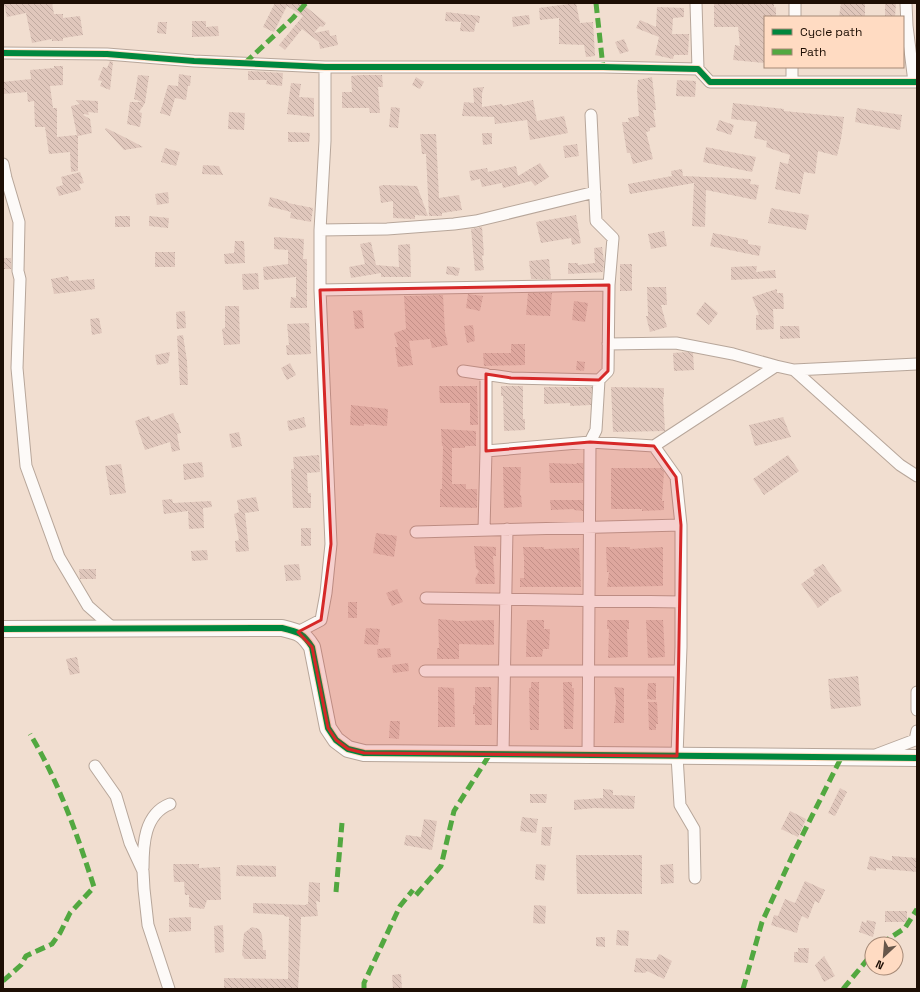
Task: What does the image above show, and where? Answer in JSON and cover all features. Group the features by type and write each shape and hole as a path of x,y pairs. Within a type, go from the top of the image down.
{"street":[{"path":"696,3 698,69 710,82 916,82 907,26 906,3"},
{"path":"795,3 795,16"},
{"path":"3,53 107,54 194,61 325,67 603,67 698,69"},
{"path":"298,632 321,620 326,593 331,544 320,290 320,230 325,141 325,67"},
{"path":"792,68 792,82"},
{"path":"588,755 590,442 596,430 599,380 608,371 609,285 613,238 596,222 591,115"},
{"path":"3,164 19,222 18,271 20,279 17,368 26,466 59,557 88,606 114,629"},
{"path":"320,230 387,229 476,221 595,192"},
{"path":"320,290 609,285"},
{"path":"608,344 676,343 733,354 794,370 917,364"},
{"path":"486,451 590,442 654,446 776,366"},
{"path":"794,370 900,465 917,476"},
{"path":"463,371 511,378 599,380"},
{"path":"484,530 486,374"},
{"path":"654,446 676,477 681,525 680,671 677,756 680,804 694,830 695,878"},
{"path":"416,532 681,525"},
{"path":"504,754 507,529"},
{"path":"426,598 681,602"},
{"path":"3,629 282,628 298,632 306,637 312,647 328,728 336,740 348,749 364,753 917,758"},
{"path":"425,671 680,671"},
{"path":"917,692 917,710"},
{"path":"866,758 894,749 915,740 917,730"},
{"path":"95,766 116,796 130,843 143,871"},
{"path":"170,804 164,806 154,817 146,832 143,854 144,889 148,925 170,989"}],"highlighted area":[{"path":"609,285 608,371 599,380 511,378 486,374 486,451 590,442 654,446 676,477 681,525 677,756 364,753 348,749 336,740 328,728 312,647 298,632 321,620 331,544 320,290"}],"building":[{"path":"52,3 54,14 63,14 63,18 80,16 83,35 63,38 63,41 52,41 52,39 32,43 26,13 7,17 4,4"},
{"path":"275,3 301,3 326,23 323,27 320,26 314,33 329,30 330,36 336,35 338,45 320,49 319,42 302,29 285,50 279,45 303,16 287,6 274,32 263,27"},
{"path":"576,3 580,23 593,22 595,56 586,57 584,45 559,44 559,18 540,20 539,8"},
{"path":"714,3 774,3 774,7 776,8 776,16 764,16 764,63 733,60 735,45 740,46 738,27 714,27"},
{"path":"841,3 865,3 865,16 839,16"},
{"path":"885,3 896,3 895,16 885,16"},
{"path":"657,7 684,8 684,17 673,18 672,34 689,34 688,55 674,55 673,59 655,55 659,37 636,28 640,20 656,27"},
{"path":"446,12 480,16 479,23 476,22 474,32 460,31 461,22 445,21"},
{"path":"529,15 530,24 513,27 512,17"},
{"path":"192,21 206,21 206,27 218,26 219,36 192,37"},
{"path":"158,22 167,22 166,34 157,33"},
{"path":"624,39 629,51 620,54 615,42"},
{"path":"110,61 113,62 110,90 100,86 102,81 98,80 103,67 107,68"},
{"path":"54,66 63,66 63,85 50,86 53,108 57,108 57,137 77,135 71,106 80,104 76,100 98,101 98,113 88,112 89,115 83,115 90,119 92,133 78,136 78,171 71,172 70,152 49,154 45,127 35,127 34,101 28,102 27,92 3,94 3,82 31,79 30,70 54,68"},
{"path":"248,71 283,73 282,86 266,84 267,80 248,80"},
{"path":"179,74 191,76 186,100 175,98 170,116 160,113 168,85 178,86"},
{"path":"138,75 149,76 145,103 139,112 142,113 140,127 127,124 130,102 142,102 134,99"},
{"path":"382,75 383,87 378,87 380,113 370,113 369,108 342,108 342,92 352,92 351,76"},
{"path":"416,77 424,82 420,89 412,85"},
{"path":"652,77 656,110 653,110 656,127 650,128 650,131 646,132 653,159 633,164 630,153 627,153 622,122 629,122 628,118 639,116 637,90 638,80"},
{"path":"677,80 696,81 695,97 676,96"},
{"path":"291,83 301,84 299,97 314,98 314,117 287,114"},
{"path":"484,87 482,93 482,107 502,104 503,106 533,100 537,121 564,116 568,133 530,140 527,120 495,124 494,117 462,116 464,102 474,103 473,88"},
{"path":"733,103 784,109 784,111 844,117 837,156 818,151 815,174 804,172 800,194 775,189 780,162 788,164 790,155 766,147 767,141 754,138 757,122 731,119"},
{"path":"391,107 400,108 398,128 389,127"},
{"path":"857,108 902,115 900,130 855,122"},
{"path":"229,112 245,113 244,130 228,129"},
{"path":"719,120 734,125 731,135 716,130"},
{"path":"106,128 143,147 124,150 105,129"},
{"path":"288,132 310,133 309,142 288,142"},
{"path":"482,133 492,133 492,144 483,145"},
{"path":"420,134 436,134 439,198 459,195 462,210 442,213 442,216 429,216 426,154 422,154"},
{"path":"577,144 579,156 565,158 563,146"},
{"path":"706,147 756,157 752,172 703,162"},
{"path":"165,148 180,152 176,166 161,162"},
{"path":"540,163 549,177 535,186 531,181 503,188 502,183 482,187 480,179 471,181 469,171 487,168 488,172 516,166 518,176"},
{"path":"203,165 219,166 223,175 202,174"},
{"path":"682,169 683,176 751,179 750,184 759,185 756,200 706,190 705,227 692,226 694,183 630,194 628,184 672,176 671,171"},
{"path":"80,172 84,183 79,184 81,190 59,196 56,187 63,185 61,177"},
{"path":"379,186 417,186 428,216 415,215 415,219 393,218 393,201 381,203"},
{"path":"168,192 169,203 157,205 155,194"},
{"path":"270,197 288,203 313,208 311,222 290,218 291,212 268,206"},
{"path":"771,208 809,215 806,230 768,223"},
{"path":"576,215 581,243 572,245 571,238 541,243 536,222"},
{"path":"115,216 130,216 130,227 115,227"},
{"path":"149,216 169,218 168,228 149,226"},
{"path":"482,227 484,255 482,256 484,270 475,271 471,229"},
{"path":"664,231 667,246 651,249 648,234"},
{"path":"713,233 748,240 748,244 761,246 759,256 710,246"},
{"path":"274,237 304,239 303,259 307,259 307,308 290,308 291,297 296,298 296,277 264,280 263,267 288,264 288,250 274,249"},
{"path":"235,241 244,241 245,263 225,264 224,254 234,253"},
{"path":"371,242 376,265 399,267 398,245 410,244 411,277 381,277 381,273 351,278 349,267 365,264 360,244"},
{"path":"602,247 604,261 603,272 568,274 568,263 578,263 578,265 595,263 594,248"},
{"path":"155,252 175,252 175,267 155,267"},
{"path":"3,258 11,258 11,269 3,269"},
{"path":"549,259 551,279 531,279 529,261"},
{"path":"620,264 632,264 632,291 620,291"},
{"path":"447,266 460,268 458,276 446,274"},
{"path":"757,266 756,272 775,270 776,278 731,280 731,267"},
{"path":"258,273 259,289 243,290 242,274"},
{"path":"68,276 69,281 94,279 95,289 54,294 51,279"},
{"path":"647,287 666,287 667,305 661,305 667,327 650,332 646,316 648,316"},
{"path":"777,289 777,293 783,293 784,309 773,309 774,329 756,330 756,315 759,315 752,297"},
{"path":"528,293 552,293 550,316 526,315"},
{"path":"468,294 483,296 480,311 466,308"},
{"path":"443,295 445,332 448,345 432,348 430,339 409,341 413,365 398,367 395,347 398,347 394,333 406,329 404,296"},
{"path":"574,301 588,303 585,322 572,320"},
{"path":"705,302 718,313 709,325 696,314"},
{"path":"225,306 239,306 240,344 224,345 222,329 225,328"},
{"path":"362,310 364,328 355,329 353,311"},
{"path":"185,311 186,328 177,329 176,312"},
{"path":"99,318 102,333 92,335 90,319"},
{"path":"309,323 311,354 287,355 286,345 289,345 287,324"},
{"path":"473,325 475,341 467,343 464,326"},
{"path":"780,326 799,326 800,338 780,339"},
{"path":"183,335 187,361 188,385 180,385 177,336"},
{"path":"511,344 525,344 525,365 484,366 483,353 511,353"},
{"path":"170,352 168,363 157,365 155,355"},
{"path":"673,353 693,353 694,370 674,371"},
{"path":"577,361 585,362 584,371 576,370"},
{"path":"290,363 296,375 287,380 281,368"},
{"path":"439,386 477,386 478,425 470,425 470,403 440,403"},
{"path":"501,386 523,386 523,419 525,419 525,430 504,431 503,396 501,396"},
{"path":"544,387 592,387 591,405 570,406 570,403 544,404"},
{"path":"611,387 664,388 663,397 665,431 613,432"},
{"path":"351,405 388,409 387,426 364,424 364,426 350,425"},
{"path":"173,413 181,433 177,434 180,450 172,452 170,442 145,450 135,421 149,416 151,421"},
{"path":"304,417 306,427 289,431 287,421"},
{"path":"783,417 791,437 755,446 749,425"},
{"path":"441,429 476,431 476,446 452,448 452,484 466,484 466,489 477,489 477,508 440,507 443,446"},
{"path":"239,432 242,446 232,448 229,434"},
{"path":"319,455 320,472 307,473 308,493 311,493 311,508 293,508 291,469 294,469 293,457"},
{"path":"788,455 799,471 764,495 753,479"},
{"path":"202,462 204,477 184,480 183,464"},
{"path":"549,463 583,463 583,483 550,483"},
{"path":"121,464 126,493 110,495 105,466"},
{"path":"503,467 521,467 520,495 522,507 504,508"},
{"path":"611,468 661,468 664,472 662,501 664,501 664,510 642,511 642,509 611,509"},
{"path":"256,497 259,511 245,513 249,551 236,552 235,541 239,540 234,514 239,512 237,500"},
{"path":"172,499 173,503 211,501 212,507 203,508 204,528 189,529 188,511 164,514 162,500"},
{"path":"550,500 583,500 583,511 574,509 551,510"},
{"path":"301,528 311,528 311,546 301,546"},
{"path":"376,533 397,536 394,557 373,553"},
{"path":"474,546 496,547 496,556 493,556 495,584 476,584 475,579 479,571 476,568"},
{"path":"523,547 544,547 544,549 579,548 581,587 520,587 520,578 524,578"},
{"path":"606,547 630,547 630,549 663,547 663,586 607,587 609,572 607,572"},
{"path":"207,550 208,560 192,561 191,551"},
{"path":"299,564 301,580 286,581 284,565"},
{"path":"823,564 842,591 828,599 829,600 818,608 801,584 815,574 813,570"},
{"path":"79,569 96,569 96,579 80,579"},
{"path":"397,589 403,602 392,606 386,593"},
{"path":"348,602 357,602 357,618 348,618"},
{"path":"438,619 459,621 494,620 494,645 459,644 459,659 437,659 437,648 439,648"},
{"path":"527,620 544,620 544,629 550,629 549,649 543,649 542,657 526,657"},
{"path":"607,620 629,620 629,629 627,629 628,657 608,658 609,629 607,629"},
{"path":"646,620 663,620 665,657 648,658"},
{"path":"366,628 380,629 378,645 364,644"},
{"path":"390,648 391,657 378,658 377,649"},
{"path":"77,657 80,673 70,675 66,659"},
{"path":"408,663 409,671 393,673 392,665"},
{"path":"858,676 861,706 831,709 828,679"},
{"path":"531,682 539,682 539,730 530,730 529,688 531,688"},
{"path":"563,682 572,682 572,688 574,688 573,729 564,729"},
{"path":"648,683 656,683 656,700 647,699"},
{"path":"438,687 454,688 455,727 438,727"},
{"path":"475,687 491,687 492,725 475,725 473,705 475,705"},
{"path":"614,687 624,688 624,723 614,723 616,701"},
{"path":"648,702 657,702 658,724 656,724 656,730 649,730"},
{"path":"390,721 400,721 399,739 389,738"},
{"path":"840,788 847,792 835,816 828,813"},
{"path":"603,789 613,790 613,795 635,796 634,809 594,808 574,810 574,800 603,798"},
{"path":"530,794 547,794 546,803 530,803"},
{"path":"790,811 806,819 798,837 781,829"},
{"path":"522,817 538,819 536,833 520,831"},
{"path":"424,819 437,821 432,850 404,845 406,835 421,837"},
{"path":"542,827 552,827 550,846 541,845"},
{"path":"576,855 642,855 642,894 577,894"},
{"path":"870,856 892,861 892,856 917,858 917,872 876,868 876,871 867,869"},
{"path":"173,864 199,864 199,868 220,867 221,900 207,900 204,909 189,907 189,895 185,895 184,882 174,882"},
{"path":"536,864 546,865 544,881 535,879"},
{"path":"673,864 674,883 661,884 660,865"},
{"path":"237,865 276,866 276,877 236,876"},
{"path":"805,881 825,890 819,903 815,901 808,919 802,916 799,923 797,922 799,924 797,933 771,925 774,915 778,916 785,899 795,903"},
{"path":"309,882 320,883 320,902 316,901 318,916 301,917 298,989 224,989 224,978 288,979 289,917 284,915 253,913 253,903 306,905 308,904"},
{"path":"534,905 546,906 545,924 533,923"},
{"path":"885,911 907,911 907,922 885,922"},
{"path":"191,917 191,931 169,932 169,918"},
{"path":"867,920 876,922 873,936 859,932 862,921 866,923"},
{"path":"223,925 224,952 215,953 214,926"},
{"path":"252,927 259,929 262,935 263,950 266,950 266,959 245,959 242,955 244,933"},
{"path":"617,930 629,931 628,946 616,945"},
{"path":"596,937 605,937 605,947 596,946"},
{"path":"798,948 809,948 808,963 794,962 794,952 798,952"},
{"path":"659,954 672,961 664,979 647,971 645,973 634,972 636,958 656,960"},
{"path":"824,956 835,976 824,982 815,965"},
{"path":"401,974 402,989 393,989 392,975"}],"marked path":[{"path":"245,63 293,18 306,3"},
{"path":"596,3 603,67"},
{"path":"3,981 21,965 26,956 52,944 60,933 70,913 94,887 81,847 59,790 30,734"},
{"path":"416,895 441,866 454,811 490,754"},
{"path":"743,989 762,922 794,852 841,758"},
{"path":"336,892 342,823"},
{"path":"364,989 364,983 400,906 413,890"},
{"path":"893,936 905,928 917,909"},
{"path":"843,989 864,964"}],"cycle path":[{"path":"3,53 107,54 194,61 325,67 603,67 698,69 710,82 917,82"},
{"path":"3,629 282,628 293,631 303,636 312,647 328,728 336,740 348,749 364,753 917,758"}]}
